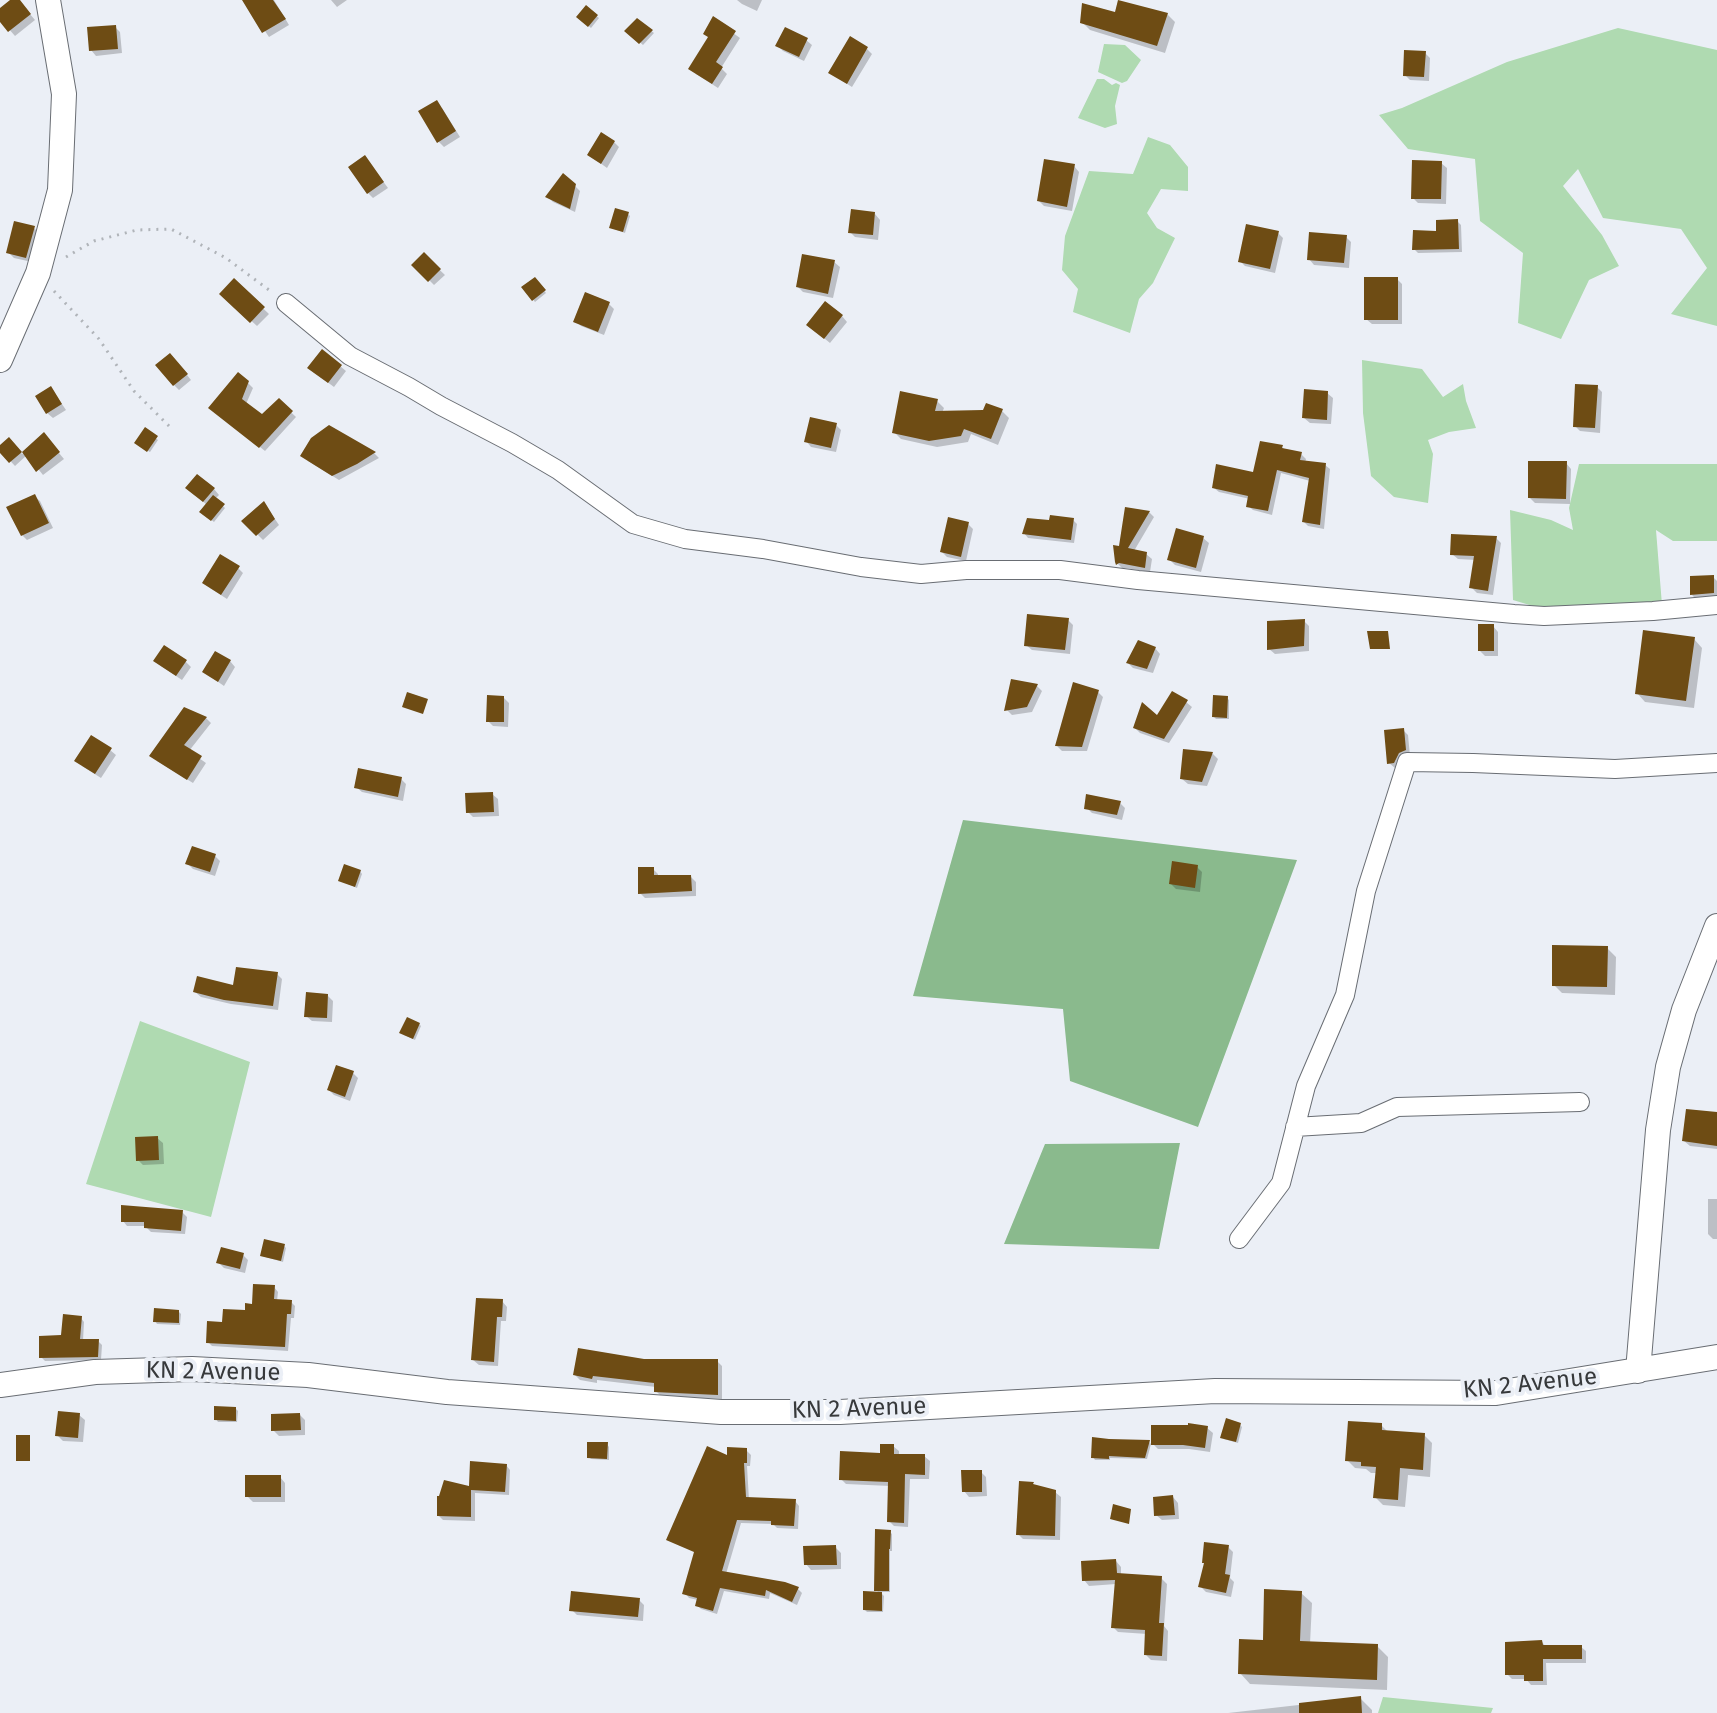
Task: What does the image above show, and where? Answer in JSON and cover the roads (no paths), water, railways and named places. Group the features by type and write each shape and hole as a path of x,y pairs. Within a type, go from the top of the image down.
{"main road":[{"path":"0,360 38,273 60,190 64,94 48,0"},
{"path":"1638,1371 1658,1130 1668,1067 1684,1010 1717,926"},
{"name":"KN 2 Avenue","path":"0,1385 95,1372 192,1369 308,1375 447,1392 706,1411 840,1412 1215,1391 1496,1393 1717,1357"}],"street":[{"path":"286,303 350,356 546,463 633,524 685,539 921,574 966,570 1060,570 1153,582 1529,615 1653,611 1717,605"},
{"path":"1239,1239 1281,1183 1306,1086 1345,995 1366,891 1407,762 1615,769 1717,763"},
{"path":"1295,1127 1361,1123 1397,1107 1580,1102"}]}
